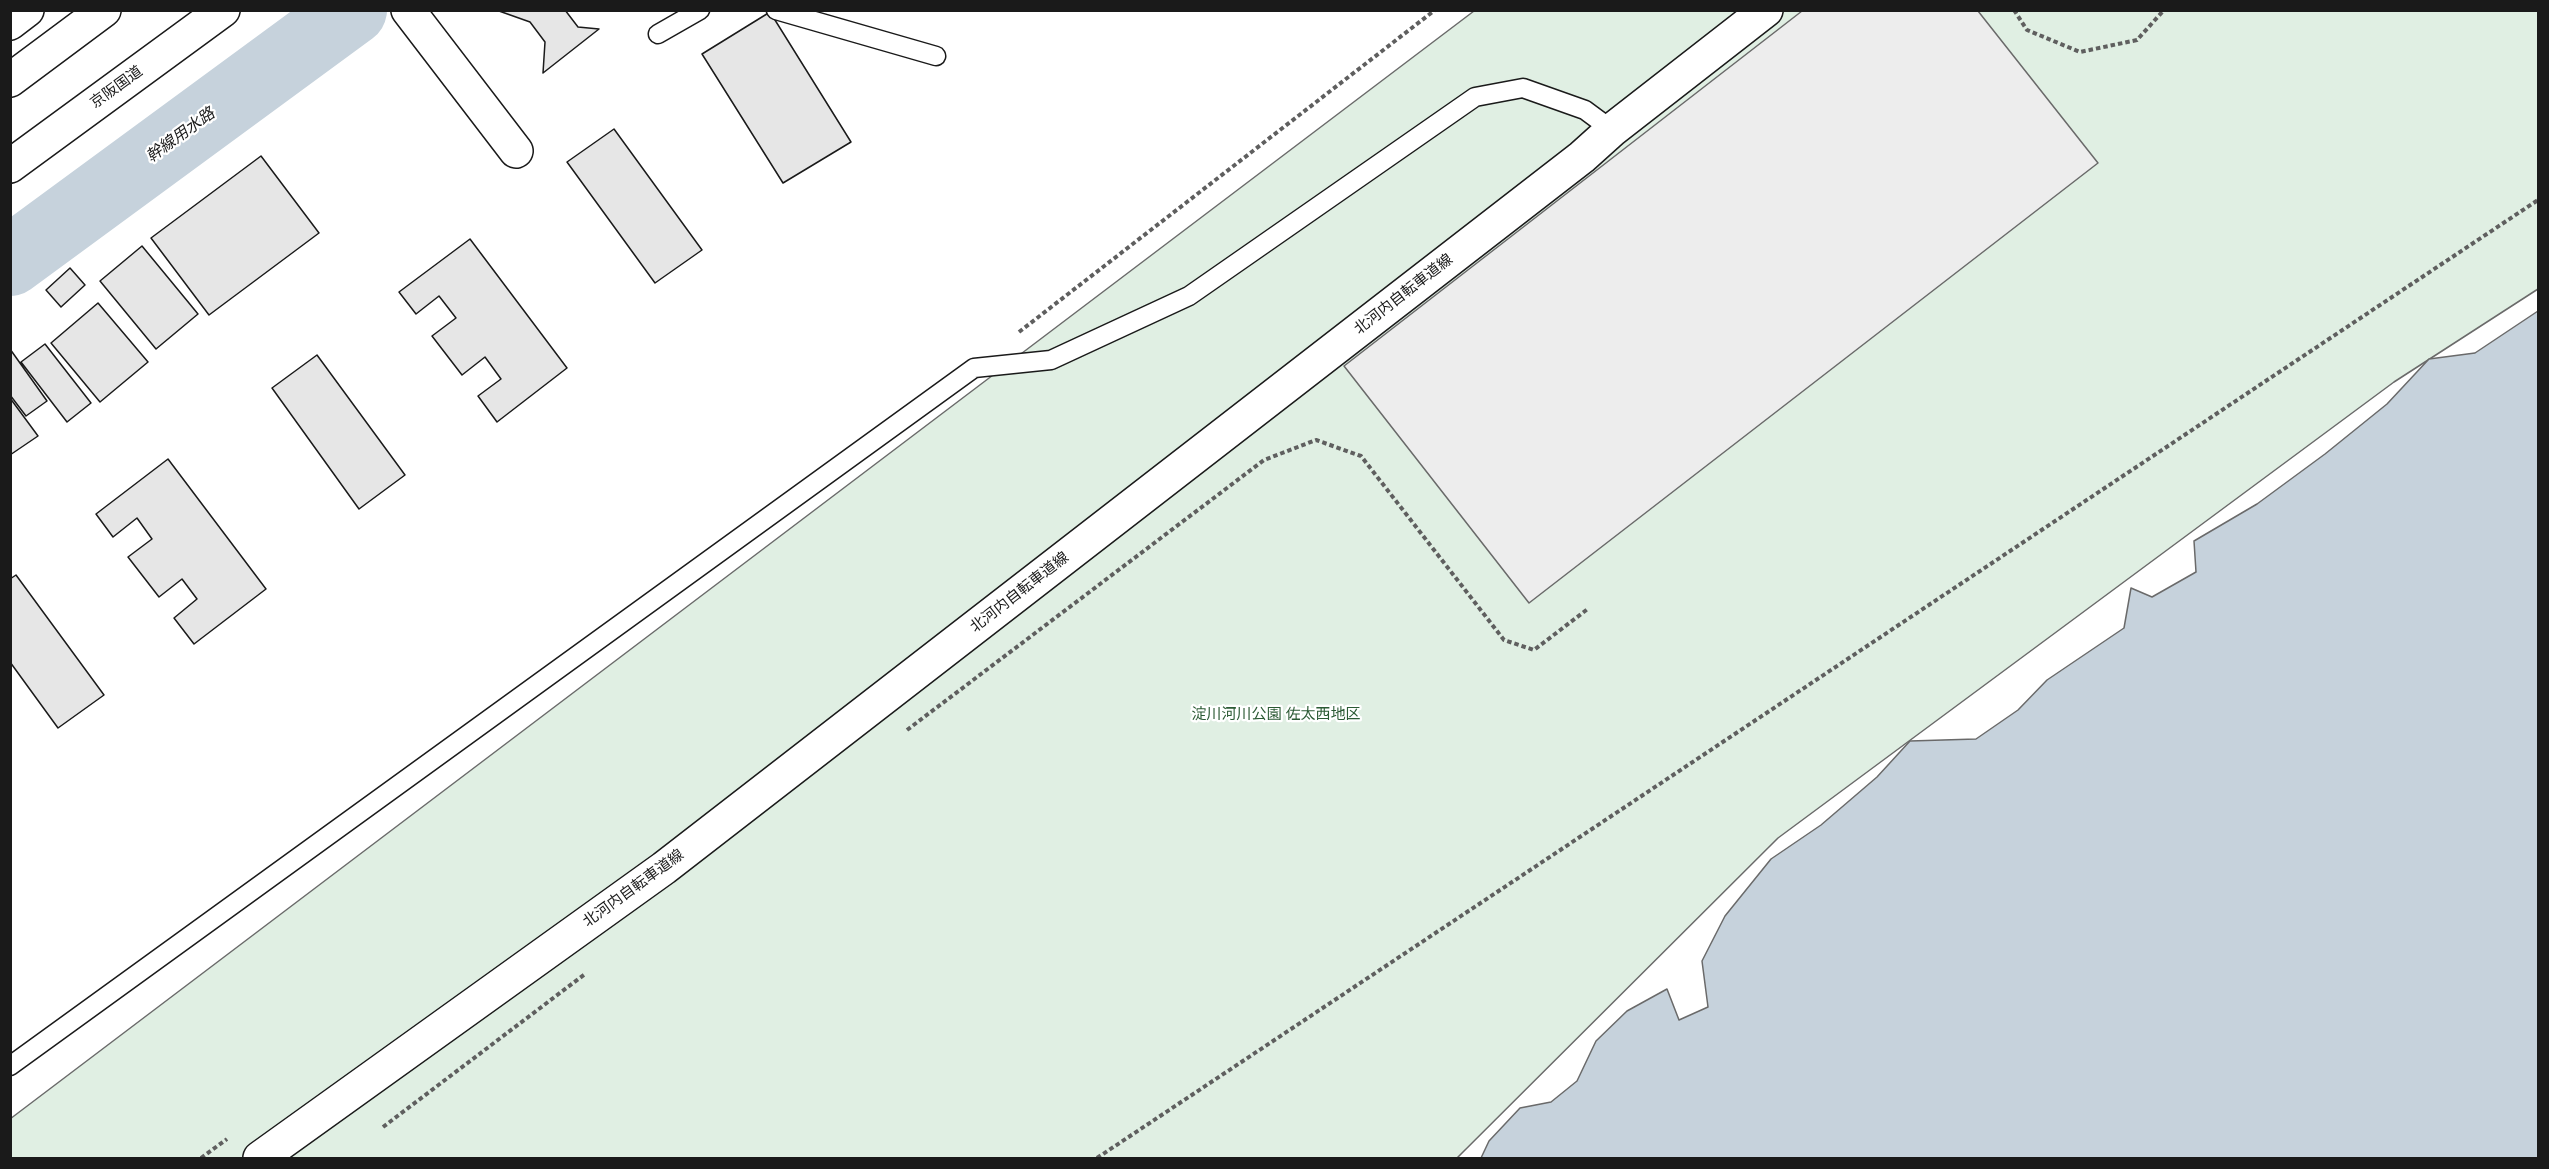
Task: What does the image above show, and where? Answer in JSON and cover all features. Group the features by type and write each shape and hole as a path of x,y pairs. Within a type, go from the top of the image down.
{"main road":[{"path":"10,22 27,10"},
{"path":"10,80 104,10"},
{"name":"京阪国道","path":"10,166 223,10"},
{"path":"408,10 516,151"},
{"name":"北河内自転車道線","path":"260,1158 664,868 1582,157 1612,130 1766,10"}],"lane":[{"path":"658,34 700,10"},
{"path":"776,10 936,56"},
{"path":"10,1066 974,368 1051,360 1189,296 1474,97 1523,88 1585,110 1612,130"}],"path":[{"path":"974,368 1435,10"},
{"path":"2013,10 2027,30 2080,52 2137,40 2164,10"},
{"path":"1097,1158 2538,200"},
{"path":"904,733 1264,460 1316,440 1361,456 1504,640 1534,650 1590,608"},
{"path":"383,1127 591,969"}],"green space":[{"name":"淀川河川公園 佐太西地区","path":"1474,11 2538,11 2538,289 2394,382 1778,838 1457,1158 11,1158 10,1119"}],"shaded area":[{"path":"1802,11 1978,11 2098,163 1529,603 1344,366"},
{"path":"2538,311 2538,1158 1481,1158 1489,1141 1520,1108 1551,1102 1577,1081 1596,1041 1627,1011 1667,989 1679,1020 1708,1007 1702,961 1725,916 1771,859 1821,825 1877,777 1910,741 1976,739 2018,710 2047,680 2124,628 2131,588 2152,597 2196,572 2194,541 2257,504 2325,454 2387,404 2429,359 2475,353"}],"building":[{"path":"565,10 578,27 599,29 543,73 545,42 530,22 499,11"},
{"path":"770,12 851,142 783,183 702,54"},
{"path":"614,129 702,250 655,283 567,162"},
{"path":"261,156 319,233 209,315 151,238"},
{"path":"470,239 567,368 497,422 478,396 501,379 485,357 462,375 432,336 456,318 439,296 416,314 399,292"},
{"path":"142,246 198,314 156,349 100,281"},
{"path":"70,268 85,285 61,307 46,290"},
{"path":"98,303 148,362 100,402 51,343"},
{"path":"45,344 91,403 67,422 21,362"},
{"path":"10,349 47,401 26,416 10,395"},
{"path":"317,355 405,475 359,509 272,388"},
{"path":"10,398 38,436 10,455"},
{"path":"168,459 266,589 194,644 174,618 197,599 182,579 159,597 128,557 152,539 137,518 113,537 96,514"},
{"path":"16,575 104,695 58,728 10,662 10,579"}],"waterway":[{"name":"幹線用水路","path":"10,261 352,10"}]}
